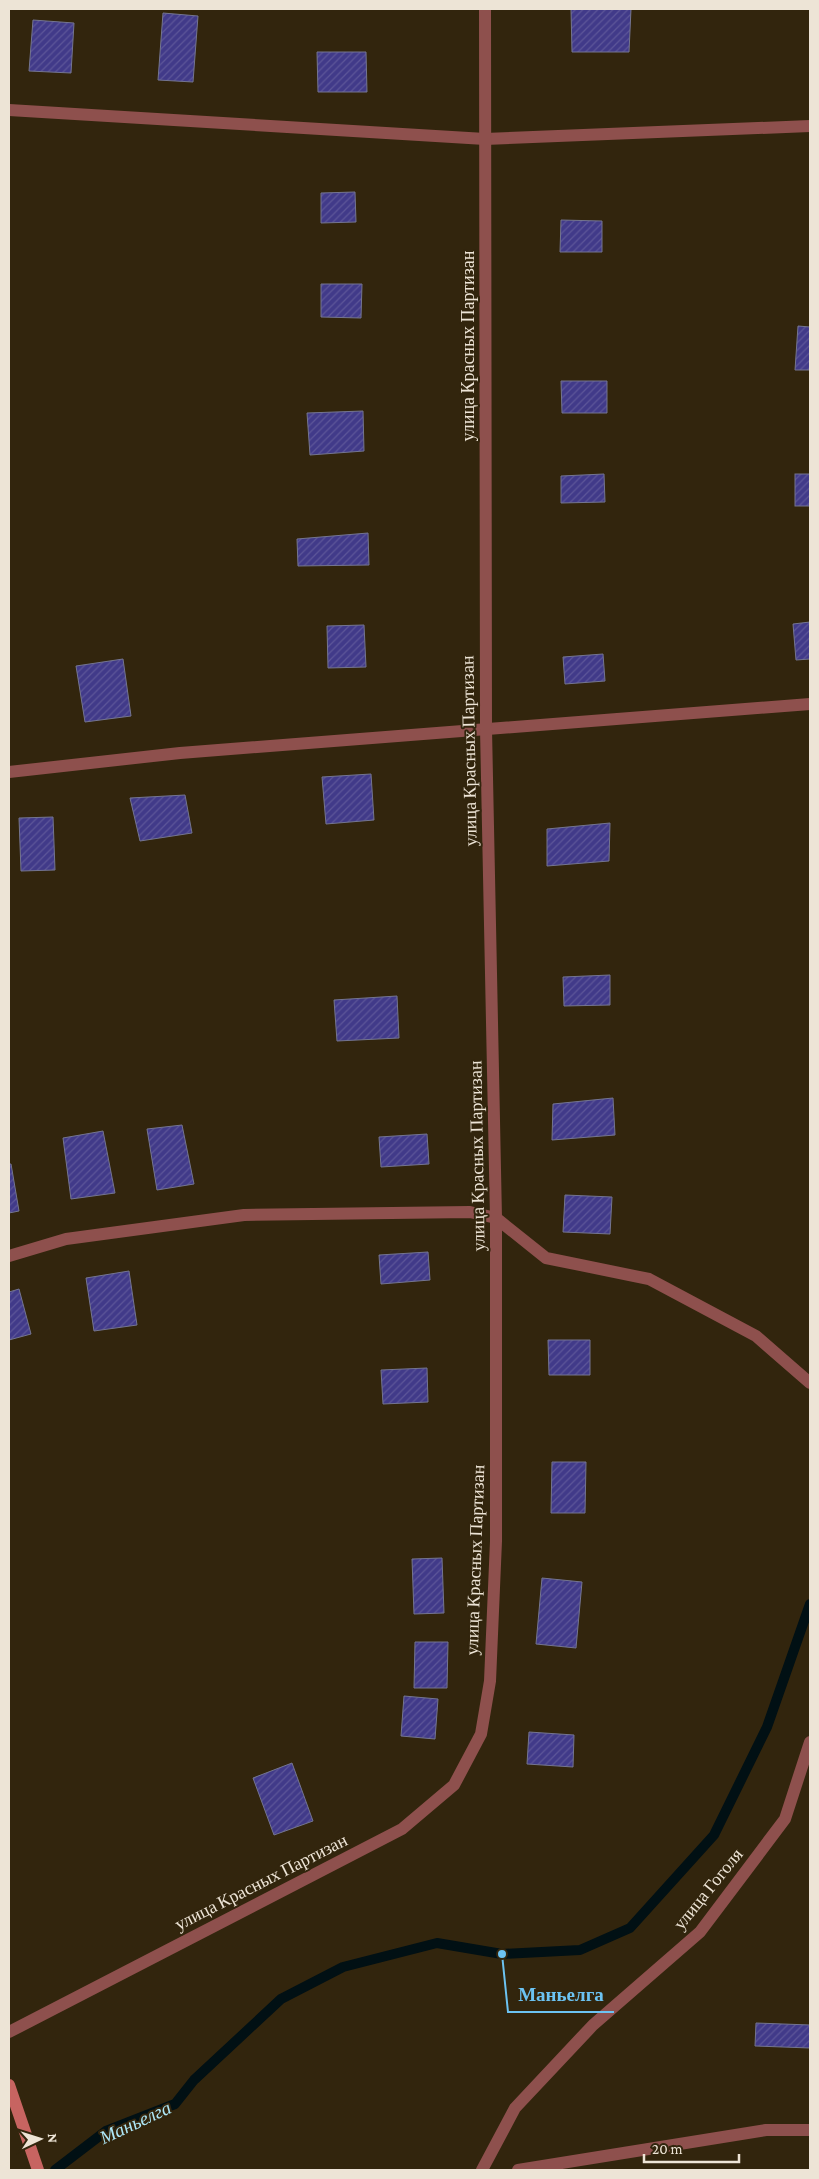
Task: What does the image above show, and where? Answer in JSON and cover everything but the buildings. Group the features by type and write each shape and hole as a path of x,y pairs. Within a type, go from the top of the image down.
{"street":[{"name":"улица Красных Партизан","path":"9,2032 402,1829 454,1785 481,1734 490,1681 496,1541 496,1218 486,729 485,9"},
{"path":"9,110 485,139 810,126"},
{"path":"9,772 180,753 810,704"},
{"path":"9,1256 66,1239 244,1215 470,1212 496,1218 546,1258 649,1279 756,1336 810,1383"},
{"name":"улица Гоголя","path":"482,2170 515,2108 593,2025 700,1932 785,1820 810,1742"},
{"path":"9,2085 38,2170"},
{"path":"518,2170 766,2130 810,2130"}],"waterway":[{"name":"Маньелга","path":"55,2170 106,2131 175,2104 194,2080 281,1999 343,1967 437,1943 502,1954 580,1950 630,1928 714,1835 767,1727 810,1604"}],"place":[{"name":"Маньелга","path":"502,1954"}]}
